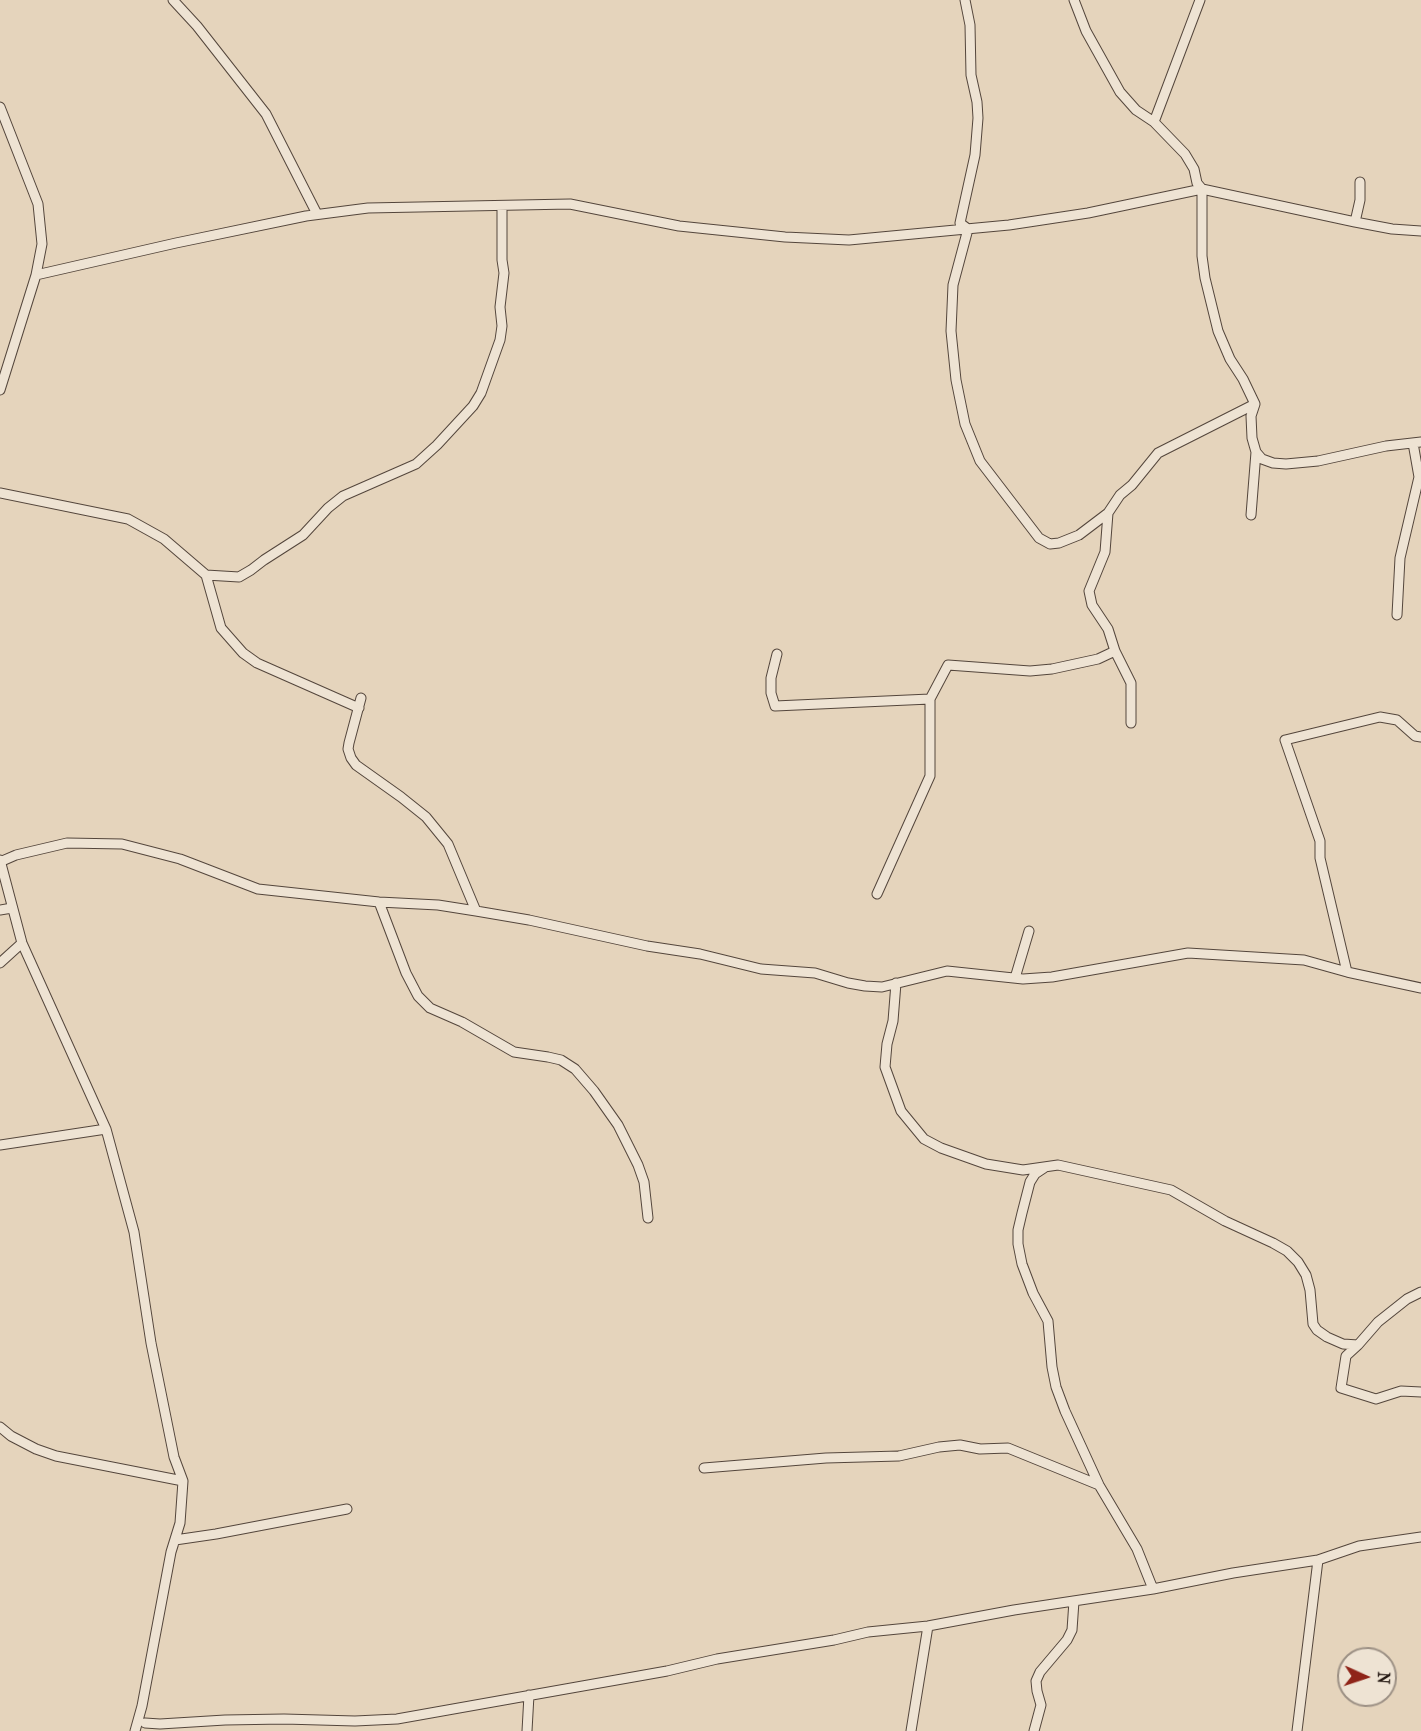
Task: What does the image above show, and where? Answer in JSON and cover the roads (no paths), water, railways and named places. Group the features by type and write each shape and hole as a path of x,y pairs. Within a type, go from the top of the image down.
{"street":[{"path":"173,0 197,26 266,114 317,214"},
{"path":"965,0 970,25 971,75 978,118 975,155 960,223 968,229"},
{"path":"1074,0 1086,31 1120,92 1136,110 1154,122 1185,154 1194,169 1197,183 1202,189 1202,256 1211,306 1218,332 1230,359 1255,404 1251,416 1252,438 1256,452 1251,515"},
{"path":"1154,122 1200,0"},
{"path":"0,107 38,204 42,244 36,275 0,390"},
{"path":"1355,222 1360,200 1360,182"},
{"path":"36,275 317,214 368,208 570,204 679,226 785,237 849,240 1009,225 1088,213 1202,189 1355,222 1392,229 1421,231"},
{"path":"206,575 239,577 251,570 303,535 328,508 343,496 416,464 473,406 481,393 500,340 502,326 500,307 504,273 502,207"},
{"path":"968,229 953,285 951,331 956,380 965,424 980,461 1039,538 1050,544 1059,543 1078,535 1108,513 1120,495 1132,486 1158,453 1255,404"},
{"path":"1256,452 1262,459 1286,464 1318,461 1386,446 1417,442 1419,477 1400,558 1397,615"},
{"path":"0,493 128,519 164,539 206,575 221,628 243,653 257,663 360,703 348,749 351,758 356,765 426,817 448,844 476,911"},
{"path":"1108,513 1105,552 1089,591 1092,605 1108,629 1115,651 1131,683 1131,723"},
{"path":"877,894 930,776 930,699 948,665 1030,671 1098,659 1115,651"},
{"path":"777,654 771,678 771,693 775,706 930,699"},
{"path":"1347,972 1320,858 1320,841 1285,740 1380,717 1397,720 1415,736 1421,737"},
{"path":"136,1731 171,1552 180,1523 183,1481 174,1457 151,1343 134,1232 106,1129 22,943 0,861 67,843 122,844 180,859 258,889 379,902 438,905 476,911 647,946 700,954 762,969 815,973 865,986 882,987 946,971 1023,979 1052,977 1188,953 1304,960 1421,988"},
{"path":"379,902 406,973 418,996 430,1008 462,1022 514,1052 561,1060 575,1070 594,1091 618,1125 638,1165 644,1182 648,1218"},
{"path":"0,910 12,908"},
{"path":"1015,978 1029,931"},
{"path":"0,963 22,943"},
{"path":"896,983 893,1022 887,1044 885,1067 901,1111 924,1139 941,1148 986,1164 1035,1174"},
{"path":"0,1144 106,1129"},
{"path":"1023,1170 1058,1165 1171,1190 1225,1221 1274,1242 1298,1262 1306,1275 1310,1290 1313,1324 1317,1330 1343,1344 1358,1345"},
{"path":"1046,1167 1035,1174 1030,1182 1018,1230 1022,1264 1033,1293 1048,1321 1049,1352 1056,1387 1065,1410 1099,1485 1137,1549 1153,1589"},
{"path":"1421,1292 1407,1299 1378,1322 1346,1356 1341,1388 1377,1399 1401,1391 1421,1392"},
{"path":"0,1427 11,1436 36,1449 56,1456 183,1481"},
{"path":"704,1468 826,1458 899,1456 960,1445 980,1449 1008,1448 1099,1485"},
{"path":"175,1540 347,1509"},
{"path":"136,1731 145,1723 284,1719 355,1721 397,1719 440,1713 868,1632 927,1626 1318,1560 1359,1546 1421,1537"},
{"path":"1297,1731 1318,1560"},
{"path":"1034,1731 1041,1705 1036,1681 1040,1672 1067,1641 1072,1630 1074,1601"},
{"path":"911,1731 927,1626"},
{"path":"527,1731 529,1695"},
{"path":"142,1706 145,1723"},
{"path":"225,1720 227,1731"}]}
